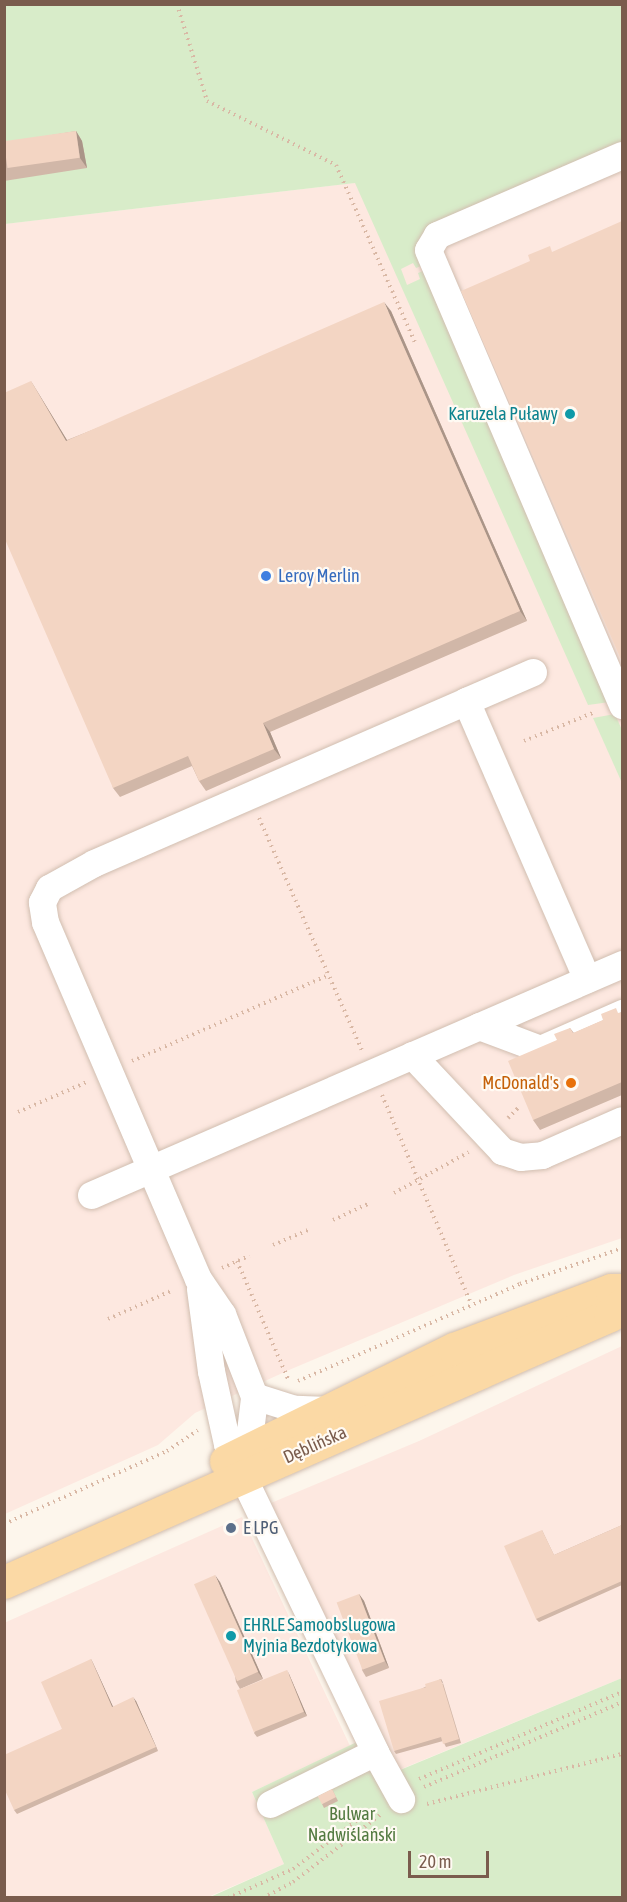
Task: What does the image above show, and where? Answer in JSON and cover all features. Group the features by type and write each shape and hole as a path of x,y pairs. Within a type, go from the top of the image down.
{"main road":[{"name":"Dęblińska","path":"4,1582 240,1466 328,1410 454,1349 611,1290 622,1290"},
{"name":"Dęblińska","path":"4,1560 610,1315 622,1305"}],"lane":[{"path":"622,154 437,236 428,250 622,705"},
{"path":"240,1466 250,1431 255,1396 222,1314 198,1279 45,922 42,902 49,888 84,868 533,672"},
{"path":"466,701 587,980"},
{"path":"91,1195 622,964"},
{"path":"479,1026 540,1049 622,1013"},
{"path":"412,1055 502,1151 520,1157 542,1155 622,1120"},
{"path":"198,1279 220,1412 228,1444 375,1752 401,1799"},
{"path":"255,1396 295,1409 328,1410"},
{"path":"270,1804 375,1752"}],"path":[{"path":"177,4 207,101 336,165 416,345"},
{"path":"524,741 586,713 622,705"},
{"path":"249,795 471,1304"},
{"path":"18,1112 329,975"},
{"path":"394,1193 418,1182 489,1137 518,1108"},
{"path":"333,1220 370,1203"},
{"path":"273,1245 308,1230"},
{"path":"281,1386 471,1304 622,1248"},
{"path":"108,1319 249,1256"},
{"path":"237,1261 290,1384"},
{"path":"4,1524 167,1451 201,1427 203,1420"},
{"path":"263,1898 293,1882 401,1799 622,1702"},
{"path":"401,1799 411,1806 426,1804 622,1754"}],"shaded area":[{"path":"622,89 622,1238 514,1275 289,1370 195,1413 158,1445 5,1514 4,224 354,183"},
{"path":"622,1346 622,1678 399,1770 271,1503 419,1441"},
{"path":"242,1517 350,1746 252,1792 284,1864 208,1897 5,1897 4,1623"}],"green space":[{"path":"4,5 622,5 622,143 436,224 421,266 416,268 413,263 401,269 407,285 420,279 418,273 423,271 610,702 588,705 355,183 5,224"},
{"path":"615,714 622,730 622,783 593,718"},
{"name":"Bulwar Nadwiślański","path":"622,1678 622,1897 208,1898 284,1864 252,1792 380,1731 400,1770"}],"building":[{"path":"76,131 80,158 7,168 4,141"},
{"name":"Karuzela Puławy","path":"622,221 622,662 461,291 530,261 528,255 550,246 552,252"},
{"name":"Leroy Merlin","path":"384,302 520,611 263,723 274,749 199,781 188,756 113,788 4,537 4,393 31,381 66,441"},
{"name":"McDonald's","path":"616,1008 618,1013 622,1012 622,1082 533,1120 508,1061 557,1040 554,1034 570,1028 573,1033 603,1020 601,1014"},
{"path":"622,1525 622,1581 536,1619 504,1546 542,1530 554,1555"},
{"name":"EHRLE Samoobslugowa Myjnia Bezdotykowa","path":"215,1575 258,1672 237,1681 194,1584"},
{"path":"359,1594 385,1661 362,1670 337,1603"},
{"path":"91,1659 112,1707 133,1697 156,1747 14,1810 4,1788 4,1755 62,1729 41,1682"},
{"path":"287,1670 304,1712 254,1732 237,1690"},
{"path":"441,1679 459,1739 443,1744 441,1737 394,1751 379,1701 426,1687 425,1684"},
{"path":"332,1789 336,1797 322,1804 318,1796"}],"place":[{"name":"Karuzela Puławy","path":"570,414"},
{"name":"Leroy Merlin","path":"266,576"},
{"name":"McDonald's","path":"571,1083"},
{"name":"E LPG","path":"231,1528"},
{"name":"EHRLE Samoobslugowa Myjnia Bezdotykowa","path":"231,1636"}]}
